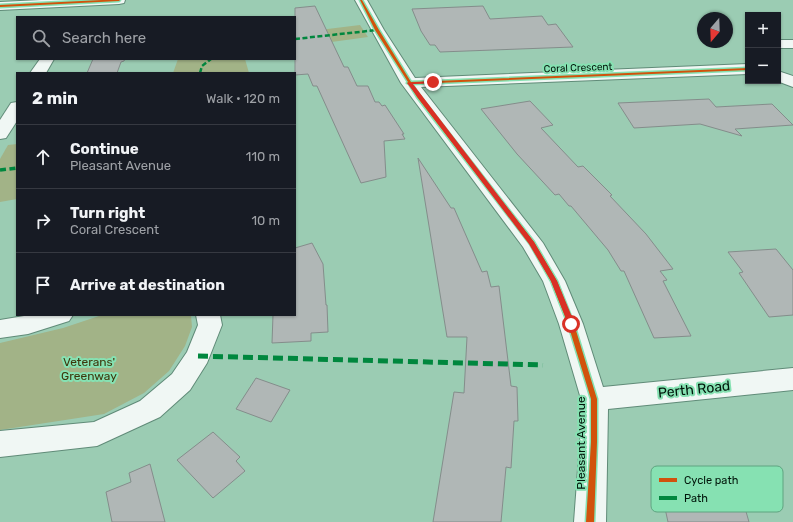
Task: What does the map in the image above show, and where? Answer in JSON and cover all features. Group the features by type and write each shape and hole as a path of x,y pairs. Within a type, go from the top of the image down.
{"street":[{"path":"0,6 119,0"},
{"name":"Pleasant Avenue","path":"361,0 409,83 532,243 554,281 571,324 594,399 594,442 590,522"},
{"path":"75,16 83,2"},
{"path":"781,44 793,44"},
{"path":"39,72 46,60"},
{"name":"Coral Crescent","path":"409,83 745,69"},
{"path":"781,77 793,82"},
{"path":"0,134 16,109"},
{"path":"0,329 28,325 58,316"},
{"path":"0,444 97,434 150,409 181,382 198,356 210,325 208,316"},
{"name":"Perth Road","path":"594,399 793,379"}],"green space":[{"path":"360,25 368,37 296,47 296,33"},
{"path":"178,60 245,60 249,72 173,72"},
{"path":"16,144 16,199 0,202 0,159 8,145"},
{"name":"Veterans' Greenway","path":"99,316 191,316 192,327 185,346 169,371 144,393 104,414 0,430 0,343 63,328"}],"building":[{"path":"315,6 344,67 348,67 357,86 368,86 375,102 379,102 382,106 385,105 404,134 402,134 405,139 384,141 386,177 361,183 317,86 313,86 308,74 296,75 295,8"},
{"path":"483,6 490,19 542,16 548,25 556,24 573,47 440,52 435,45 430,45 421,31 412,9"},
{"path":"93,60 124,60 121,62 117,72 87,72"},
{"path":"709,99 716,107 772,104 793,125 735,129 742,136 700,124 634,128 618,103"},
{"path":"530,101 553,125 541,128 578,167 583,166 612,195 610,196 646,234 673,269 660,271 667,280 663,281 691,336 654,338 624,271 621,271 608,250 571,206 569,206 559,194 555,195 517,154 481,109"},
{"path":"418,158 451,208 454,208 482,272 487,271 491,287 499,286 511,386 517,387 518,421 514,421 511,468 506,467 501,522 433,522 454,392 464,393 467,337 447,337"},
{"path":"312,243 323,264 328,332 311,333 311,341 272,343 273,316 296,316 296,248"},
{"path":"776,249 793,270 793,315 769,317 739,273 743,272 728,252"},
{"path":"256,378 290,390 271,422 236,409"},
{"path":"213,432 240,457 236,461 245,471 213,498 177,460"},
{"path":"150,464 165,522 112,522 106,492 131,482 129,473"},
{"path":"666,512 746,512 749,522 668,522"}],"marked path":[{"path":"296,39 377,30"},
{"path":"200,72 202,66 210,60"},
{"path":"0,170 16,168"},
{"path":"198,356 543,365"}],"cycle path":[{"path":"0,6 119,0"},
{"path":"361,0 377,30 418,96 532,243 554,281 571,324 594,399 594,442 590,522"},
{"path":"409,83 745,69"}],"route":[{"path":"433,82 409,83 458,149 532,243 554,281 571,324"}]}
